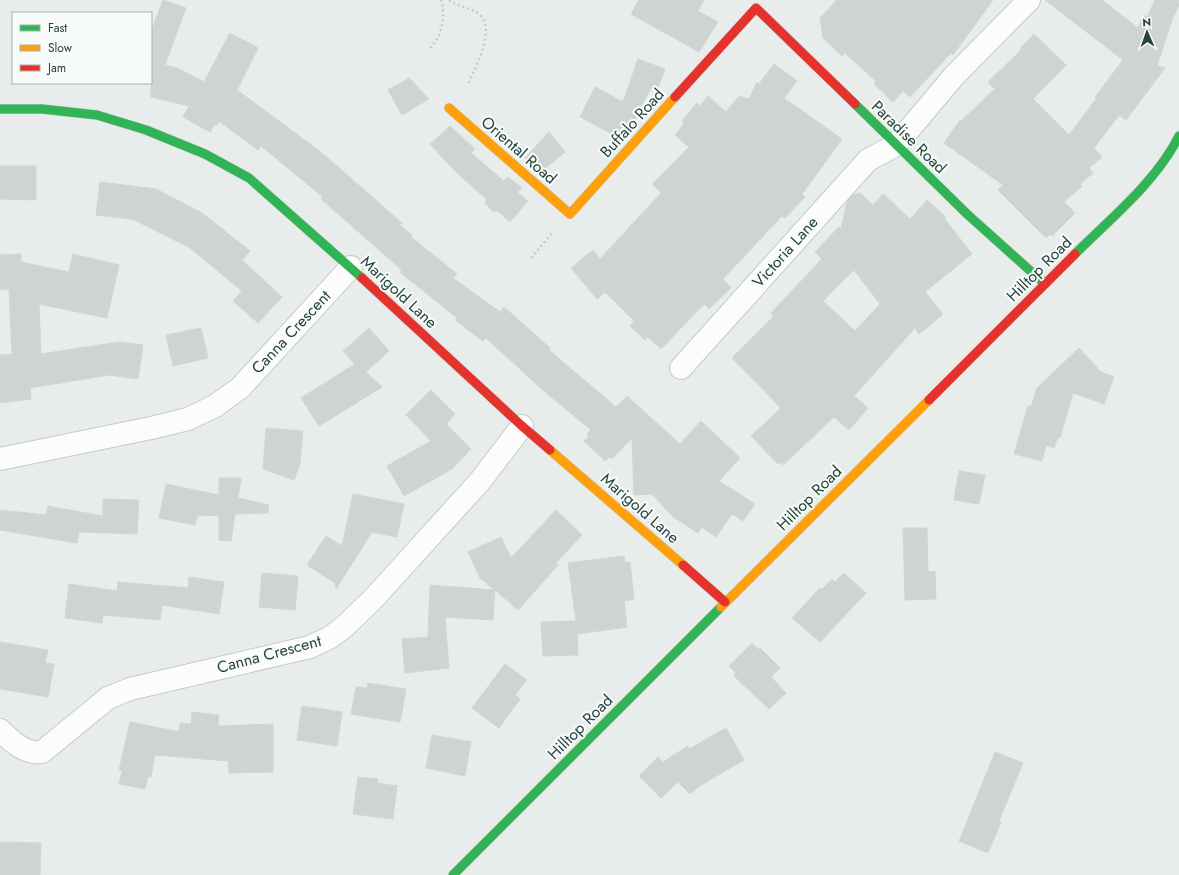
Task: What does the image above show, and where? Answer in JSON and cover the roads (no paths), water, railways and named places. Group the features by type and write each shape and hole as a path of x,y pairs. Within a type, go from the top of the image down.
{"street":[{"path":"896,145 954,76 1029,0"},
{"name":"Paradise Road","path":"756,8 967,214 1045,284"},
{"name":"Buffalo Road","path":"570,214 756,8"},
{"name":"Oriental Road","path":"449,108 570,214"},
{"name":"Marigold Lane","path":"0,109 42,109 97,115 146,130 204,154 249,178 351,267 522,426 626,514 725,602"},
{"name":"Hilltop Road","path":"454,875 725,602 1144,185 1174,146 1179,136"},
{"name":"Victoria Lane","path":"682,368 868,160 896,145"},
{"name":"Canna Crescent","path":"0,459 188,419 215,406 240,388 351,267"},
{"name":"Canna Crescent","path":"0,730 27,751 36,753 42,752 108,698 130,689 310,646 329,638 343,628 374,598 481,480 522,426"}]}
